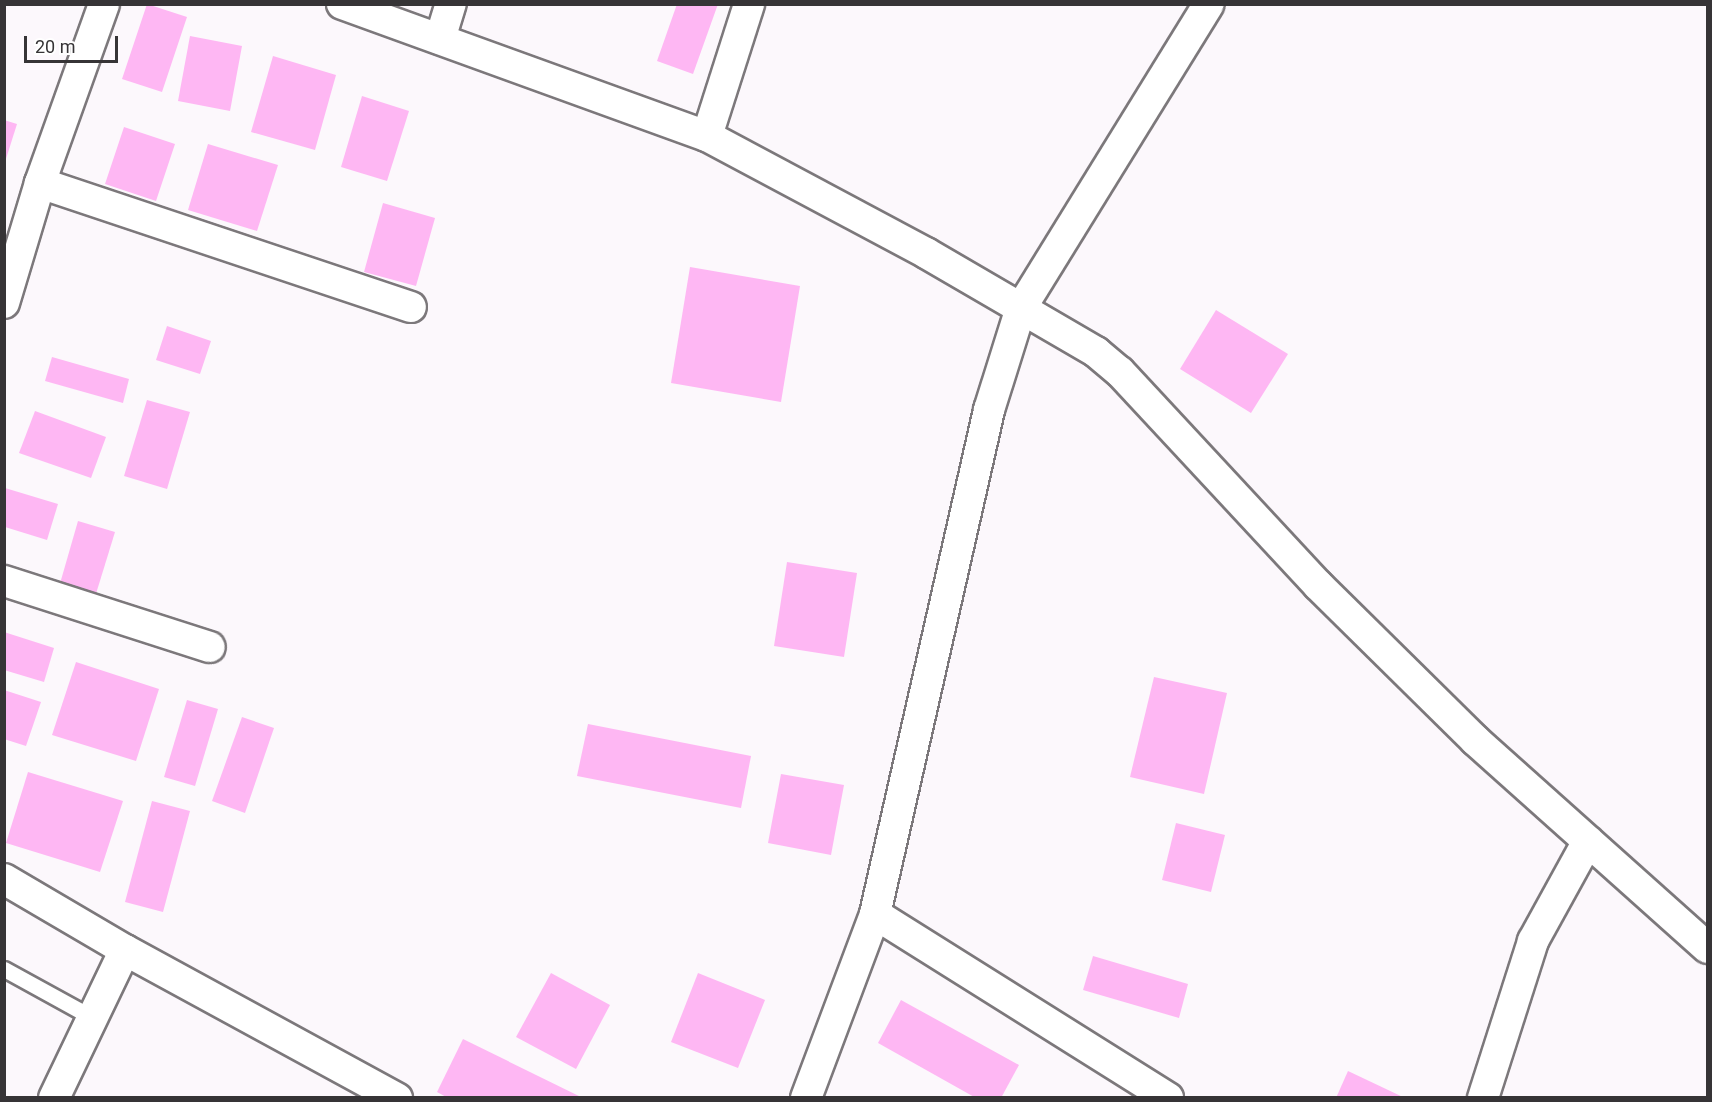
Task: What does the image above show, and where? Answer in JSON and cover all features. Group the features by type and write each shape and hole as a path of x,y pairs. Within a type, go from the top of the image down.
{"street":[{"path":"4,303 40,183 104,4"},
{"path":"342,4 707,136 1072,336 1120,372 1318,585 1475,740 1707,948"},
{"path":"440,39 451,4"},
{"path":"707,136 749,4"},
{"path":"806,1098 875,914 989,410 1021,308 1209,4"},
{"path":"40,183 411,307"},
{"path":"4,581 210,647"},
{"path":"1483,1098 1533,941 1588,841"},
{"path":"4,879 125,950 397,1098"},
{"path":"875,914 1167,1098"},
{"path":"54,1098 125,950"}],"lane":[{"path":"4,969 93,1018"}],"building":[{"path":"147,4 187,17 162,92 122,79"},
{"path":"677,4 718,4 693,74 657,61"},
{"path":"190,36 242,46 230,111 178,101"},
{"path":"273,56 336,75 315,150 251,132"},
{"path":"362,96 409,111 387,181 341,167"},
{"path":"4,120 17,124 5,162 4,162"},
{"path":"124,127 175,144 156,201 105,184"},
{"path":"208,144 278,165 257,231 188,210"},
{"path":"383,203 435,218 416,286 364,272"},
{"path":"690,267 800,286 781,402 671,383"},
{"path":"1216,310 1288,354 1251,413 1180,369"},
{"path":"167,326 211,341 200,374 156,360"},
{"path":"52,357 129,379 123,403 45,381"},
{"path":"147,400 190,412 167,489 124,476"},
{"path":"35,411 106,437 91,478 19,453"},
{"path":"5,488 58,504 47,540 5,527"},
{"path":"78,521 115,532 95,597 59,587"},
{"path":"787,562 857,573 844,657 774,646"},
{"path":"4,632 54,648 44,682 4,670"},
{"path":"76,662 159,689 136,761 52,735"},
{"path":"1154,677 1227,693 1204,794 1130,777"},
{"path":"4,690 41,702 26,746 4,739"},
{"path":"187,700 218,709 195,786 164,777"},
{"path":"242,717 274,728 245,813 212,801"},
{"path":"588,724 751,756 741,808 577,776"},
{"path":"28,772 123,801 100,872 6,843"},
{"path":"781,774 844,785 831,855 768,843"},
{"path":"152,801 190,811 163,912 125,902"},
{"path":"1176,823 1225,835 1211,892 1162,880"},
{"path":"1093,956 1188,984 1179,1018 1083,990"},
{"path":"551,973 610,1005 576,1069 516,1037"},
{"path":"698,973 765,1000 738,1068 671,1042"},
{"path":"901,1000 1019,1065 1001,1098 976,1098 878,1043"},
{"path":"463,1039 583,1098 448,1098 437,1092"},
{"path":"1348,1071 1405,1098 1336,1098"}]}
